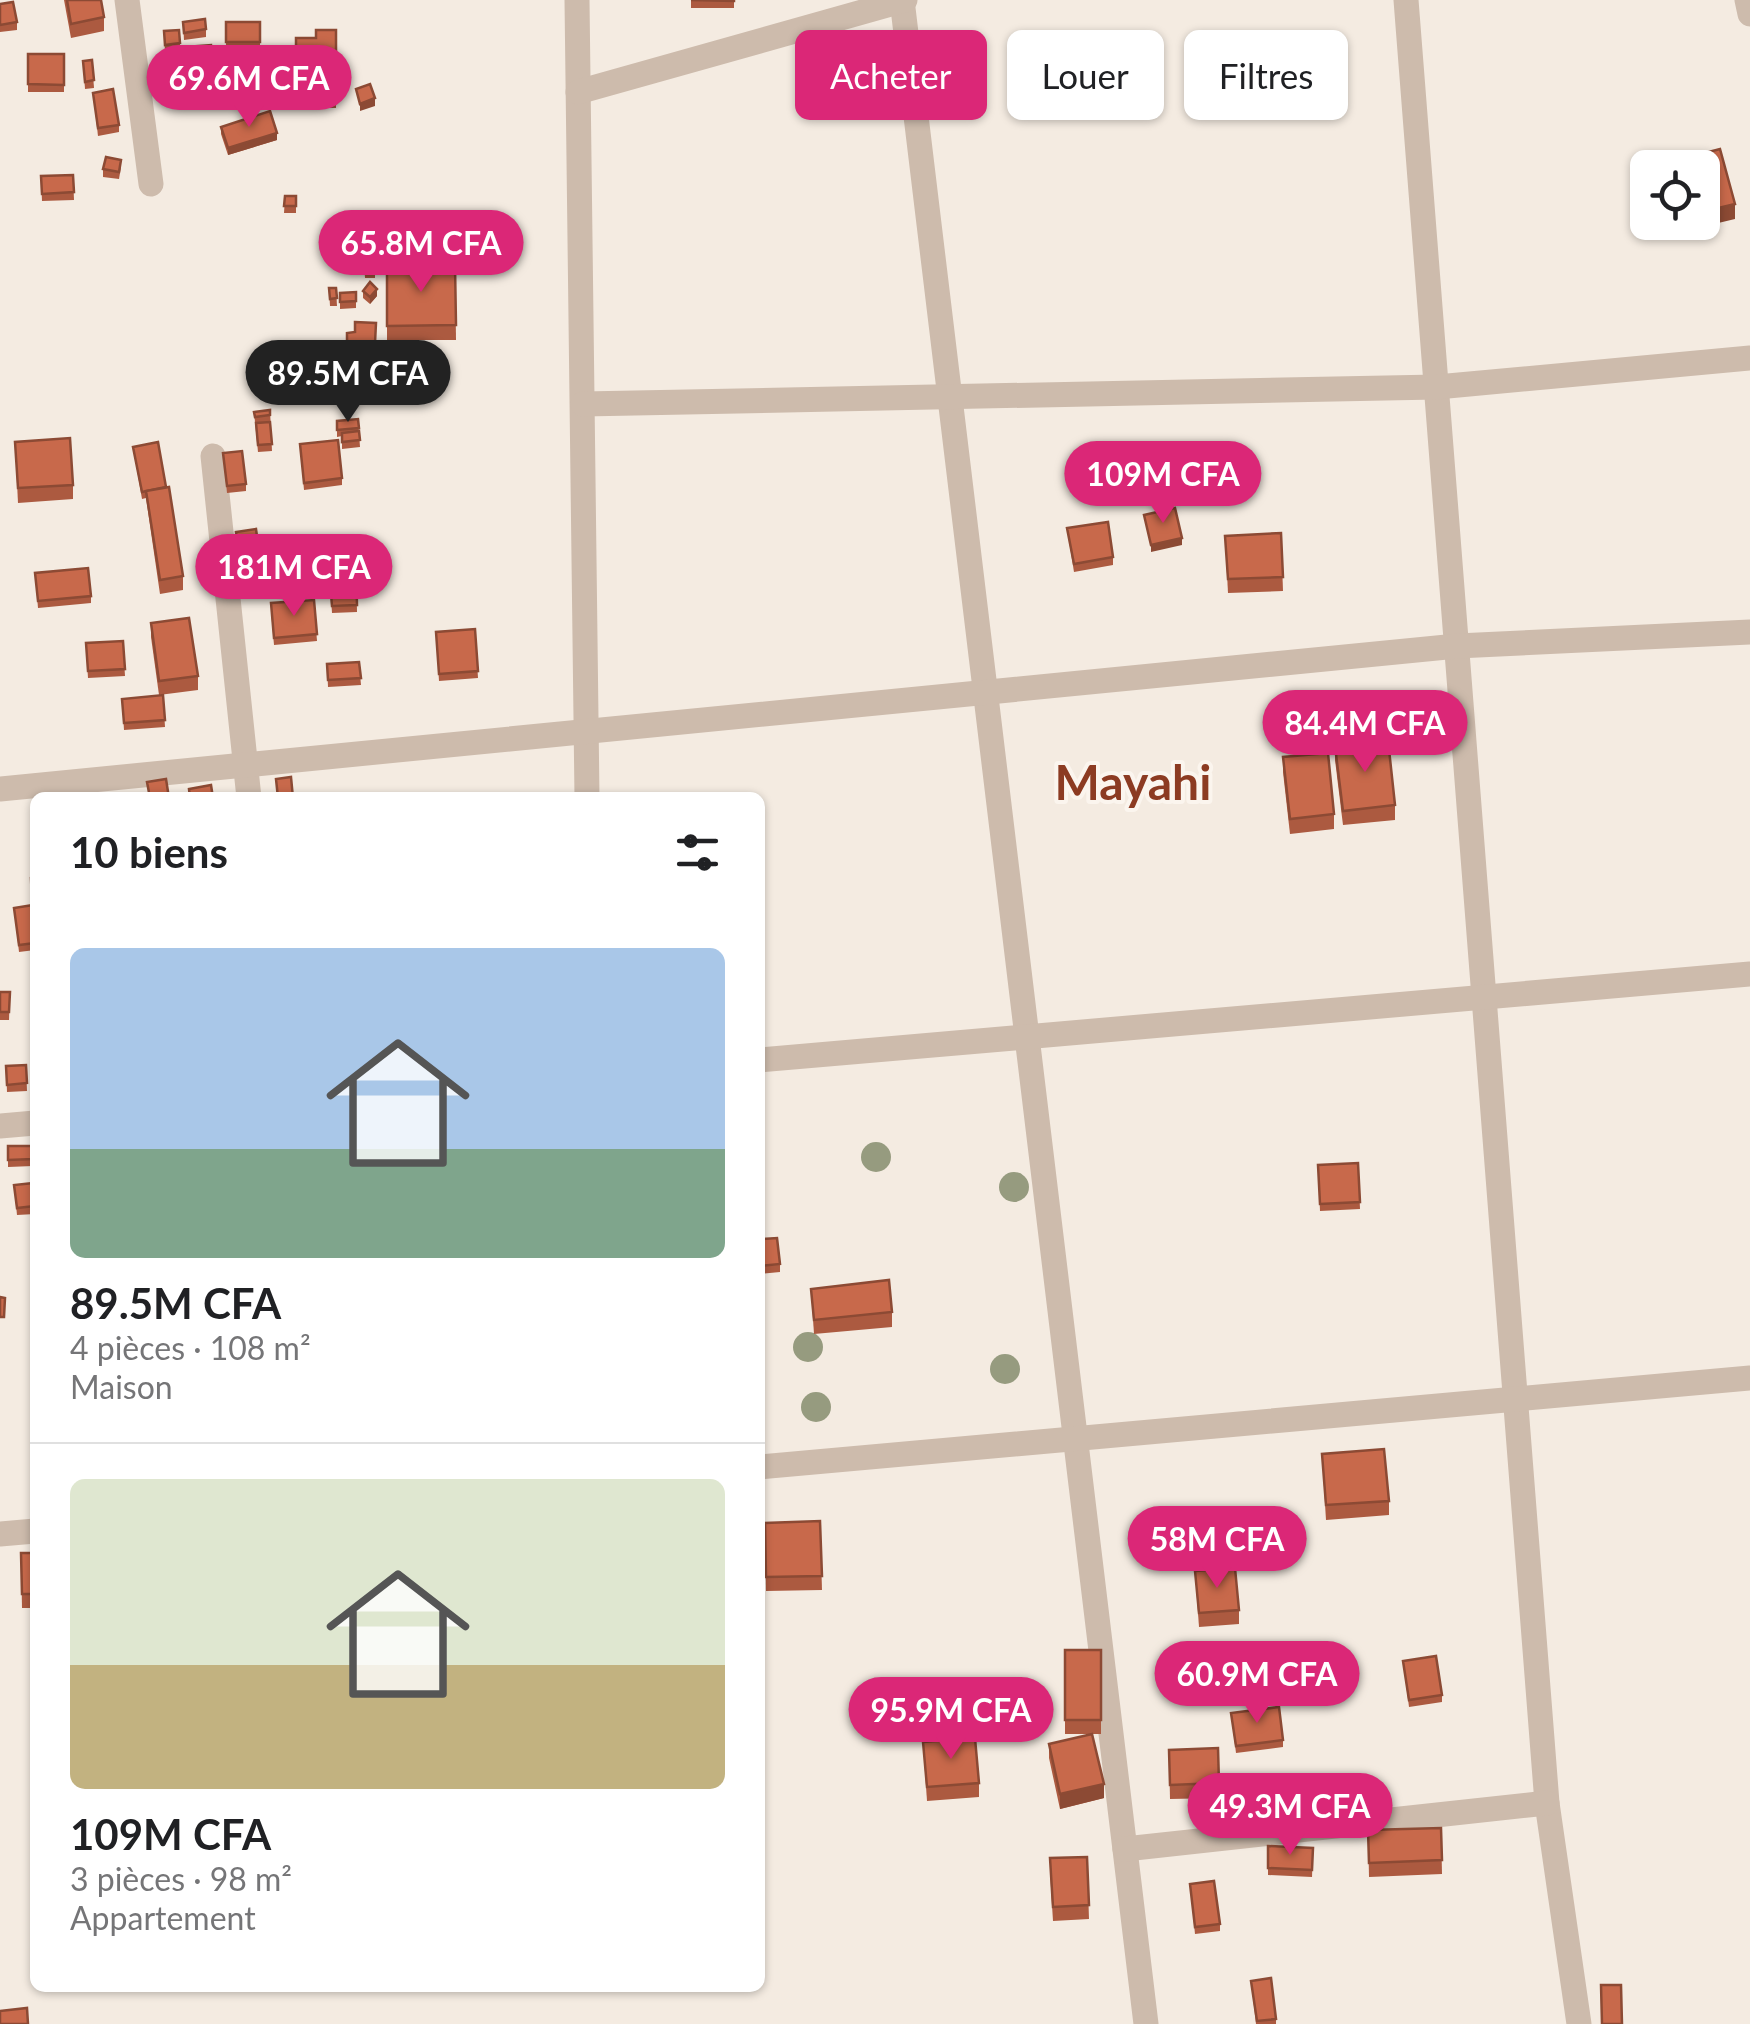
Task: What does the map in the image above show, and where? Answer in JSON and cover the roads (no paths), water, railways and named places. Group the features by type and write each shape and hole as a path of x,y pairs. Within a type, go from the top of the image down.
{"street":[{"path":"127,0 151,184"},
{"path":"577,0 588,792"},
{"path":"578,92 903,0 1146,2024"},
{"path":"1406,0 1547,1804 1579,2024"},
{"path":"1747,0 1750,14"},
{"path":"583,404 1437,387 1750,358"},
{"path":"212,456 248,792"},
{"path":"0,789 1457,646 1750,632"},
{"path":"765,1060 1750,974"},
{"path":"0,1126 30,1123"},
{"path":"765,1467 1750,1378"},
{"path":"0,1534 30,1531"},
{"path":"1125,1850 1547,1804"}],"district":[{"name":"Mayahi","path":"1133,783"}]}
